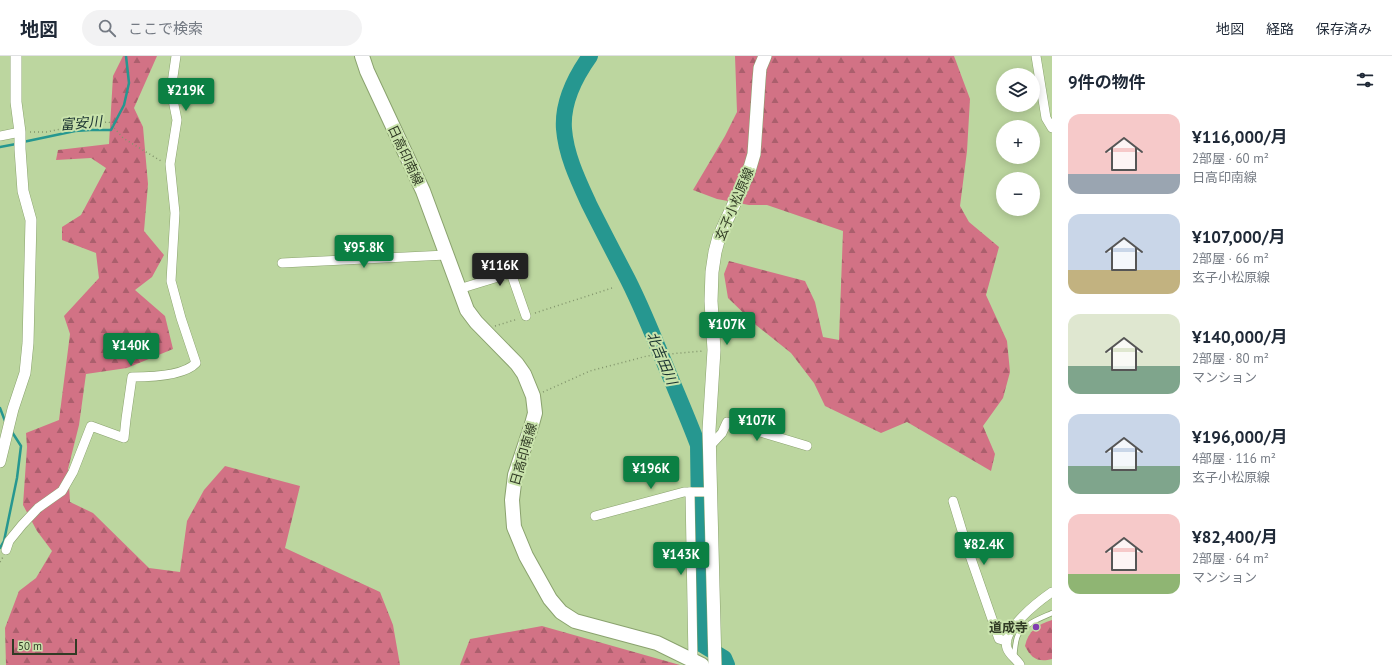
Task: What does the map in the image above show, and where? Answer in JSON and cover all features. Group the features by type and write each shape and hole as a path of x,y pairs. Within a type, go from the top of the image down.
{"main road":[{"name":"日高印南線","path":"362,56 367,71 423,191 467,310 517,364 524,374 533,396 534,413 532,424 515,475 512,500 514,527 526,556 550,599 561,612 575,621 657,643 706,663"},
{"name":"玄子小松原線","path":"706,663 714,642 709,446 714,350 711,301 712,272 719,237 749,171 754,154 758,80 760,68 765,56"}],"street":[{"path":"0,462 13,409 26,373 28,343 31,220 24,191 20,149 20,133 16,102 16,56"},
{"path":"6,550 9,541 38,508 62,491 73,472 91,426 124,438 132,377 158,377 191,368 196,363 181,318 171,281 175,212 170,164 177,120 171,90 176,56"},
{"path":"1036,56 1046,118 1052,128"},
{"path":"0,136 20,133"},
{"path":"282,262 446,255"},
{"path":"459,289 511,273 526,316"},
{"path":"709,446 722,432 727,422 807,446"},
{"path":"595,516 684,492 710,492"},
{"path":"690,492 706,663"},
{"path":"953,501 967,547 999,639 1006,641"},
{"path":"1017,661 1007,648 1006,641 1010,632 1030,608 1052,592"}],"lane":[{"path":"1017,661 1018,636 1025,628 1036,620 1052,613"}],"path":[{"path":"20,133 47,132 83,124 109,122 123,138 159,161 170,164"},
{"path":"484,330 612,288"},
{"path":"533,396 590,371 647,356 714,350"}],"green space":[{"path":"123,56 157,56 134,108 143,127 148,184 144,231 164,255 152,277 135,290 165,316 173,349 127,368 86,374 79,425 68,469 70,502 93,513 149,568 180,572 187,521 204,490 225,466 300,486 285,548 380,592 393,625 400,665 6,665 5,628 19,591 36,578 52,551 37,531 23,505 27,447 26,433 59,420 70,334 64,316 99,278 96,253 62,240 62,227 81,215 106,168 91,158 56,160 58,150 109,144 113,76"},
{"path":"735,56 954,56 970,99 967,151 960,206 969,222 999,247 986,295 1007,341 1010,372 1003,398 983,426 995,454 991,471 907,422 881,433 825,406 814,383 791,353 756,325 728,298 724,274 729,261 805,281 815,302 823,337 839,340 843,231 767,205 749,205 717,199 693,190 725,136 737,112"},
{"path":"1052,620 1052,659 1039,660 1032,656 1027,650 1025,646 1026,641 1034,629"},
{"path":"542,626 680,665 460,665 470,639"}],"waterway":[{"name":"富安川","path":"23,142 75,131 111,130 124,105 129,83 126,56"},
{"name":"北吉田川","path":"590,56 579,72 567,100 564,119 567,148 573,167 589,204 643,311 698,445 701,644 724,658 727,665"},
{"name":"富安川","path":"0,147 16,144"},
{"name":"富安川","path":"0,408 5,421"},
{"name":"富安川","path":"0,548 4,541 17,478 21,446 12,432"}],"place":[{"name":"道成寺","path":"1036,627"}]}
